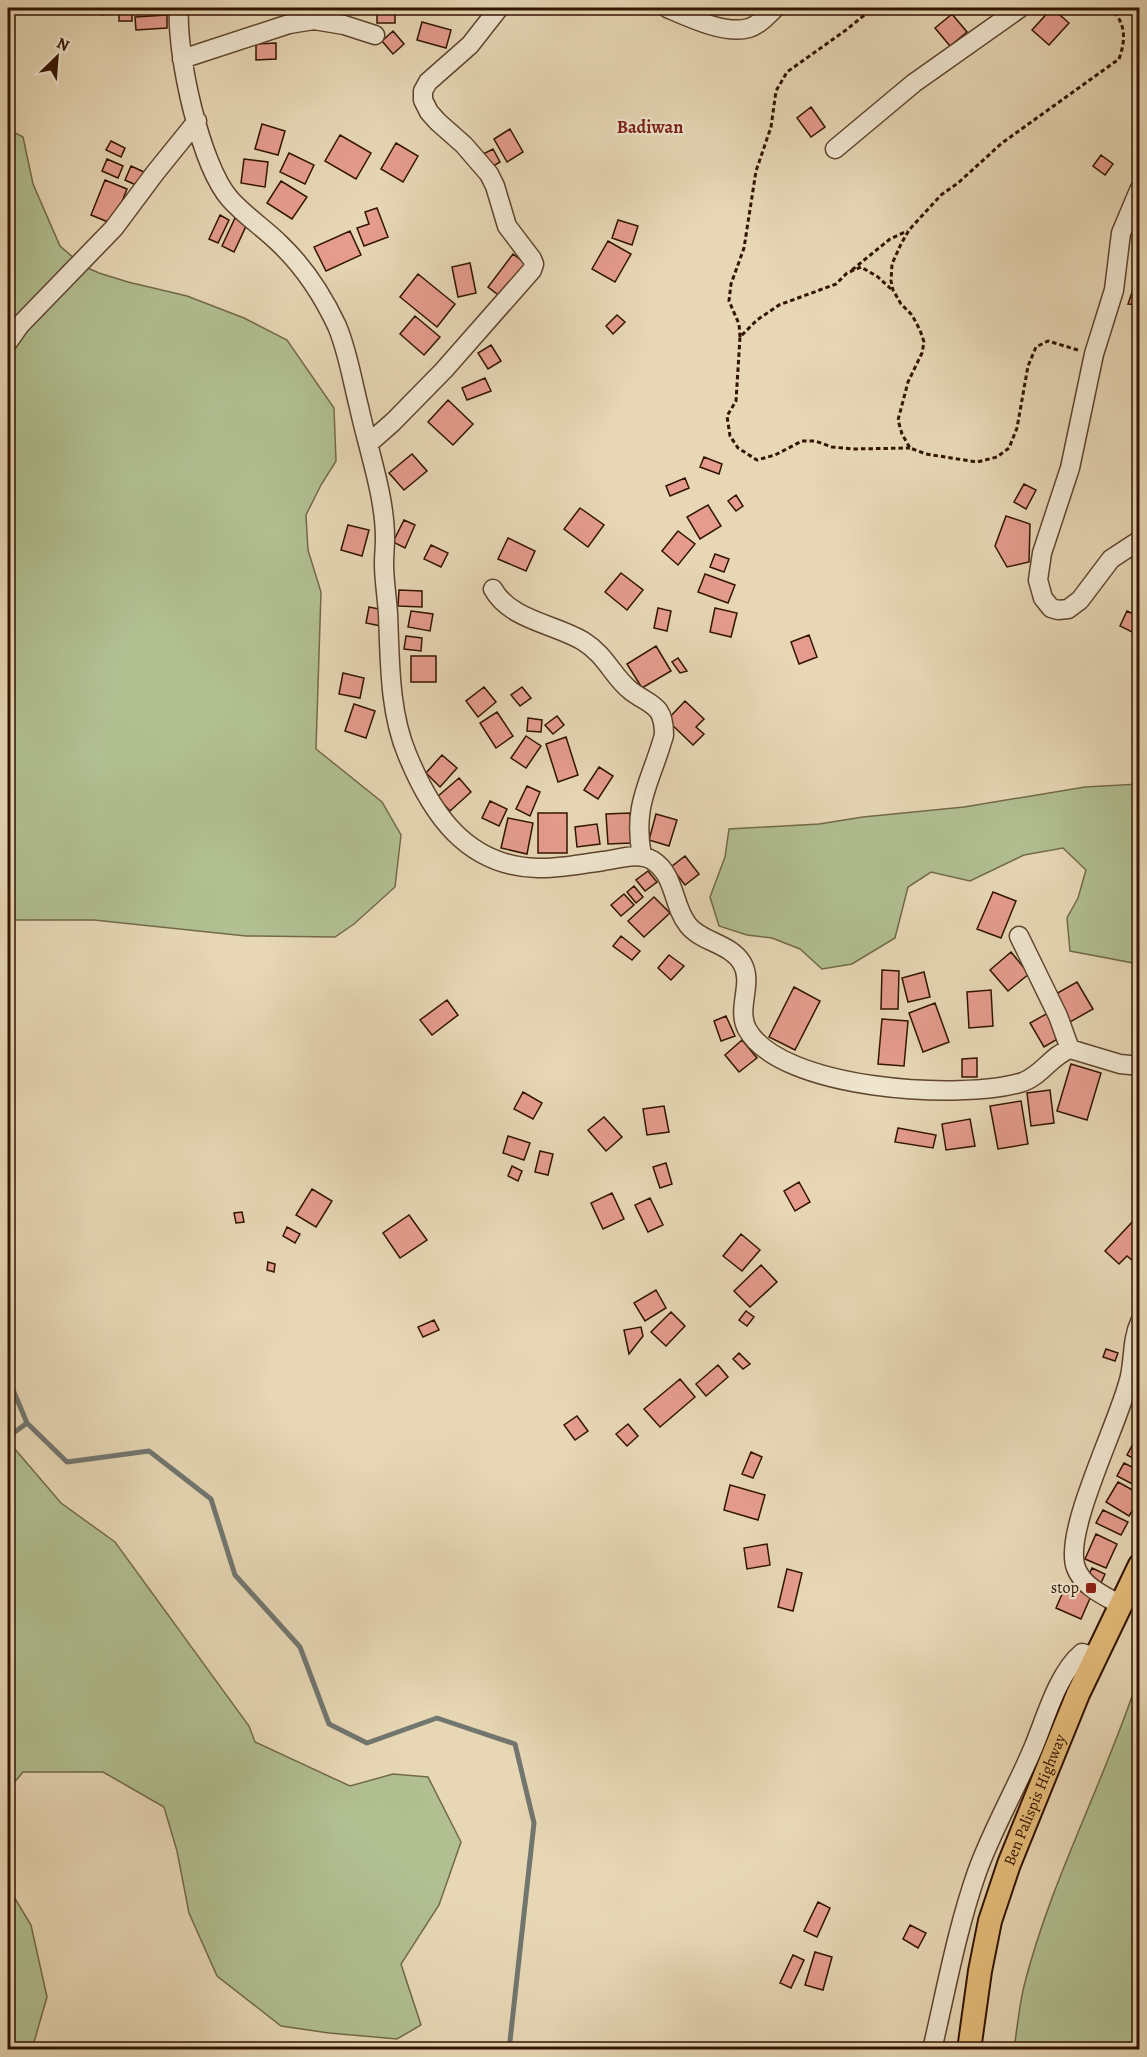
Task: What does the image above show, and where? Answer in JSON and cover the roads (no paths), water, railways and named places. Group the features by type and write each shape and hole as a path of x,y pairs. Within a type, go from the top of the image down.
{"main road":[{"name":"Ben Palispis Highway","path":"969,2049 990,1921 1009,1864 1078,1694 1140,1565"}],"street":[{"path":"179,8 178,29 182,59 197,121 210,165 218,182 231,199 301,266 333,319 349,367 382,510 392,696 405,750 438,815 456,836 489,857 516,866 557,867 642,856 657,863 666,874 690,929 734,954 742,963 746,974 742,1014 745,1025 758,1042 779,1059 826,1077 937,1090 996,1088 1034,1077 1047,1068 1063,1051 1070,1049 1120,1064 1140,1066"},
{"path":"368,444 444,370 532,270 534,264 507,226 489,174 464,144 429,112 423,100 423,91 428,82 470,45 499,8"},
{"path":"667,8 717,27 734,28 750,28 775,8"},
{"path":"835,149 914,83 1020,8"},
{"path":"182,59 289,24 314,20 344,25 375,35"},
{"path":"8,342 20,325 114,228 154,173 197,121"},
{"path":"1140,188 1121,233 1114,290 1094,354 1070,468 1042,553 1038,580 1043,598 1051,608 1068,609 1080,600 1110,559 1140,540"},
{"path":"493,589 498,598 508,607 572,635 595,649 627,687 658,710 664,725 664,735 639,810 638,839 642,856"},
{"path":"1019,936 1058,1016 1070,1049"},
{"path":"1121,1605 1091,1588 1075,1567 1073,1551 1087,1497 1128,1383 1135,1334 1140,1322"},
{"path":"932,2049 955,1949 978,1871 1065,1673 1082,1653 1096,1657"}],"waterway":[{"path":"8,1378 27,1423 67,1462 149,1451 211,1499 235,1575 300,1647 329,1724 367,1743 437,1718 515,1744 534,1823 509,2050"},
{"path":"8,1437 27,1423"}],"place":[{"name":"stop","path":"1091,1588"}],"district":[{"name":"Badiwan","path":"650,127"}]}
